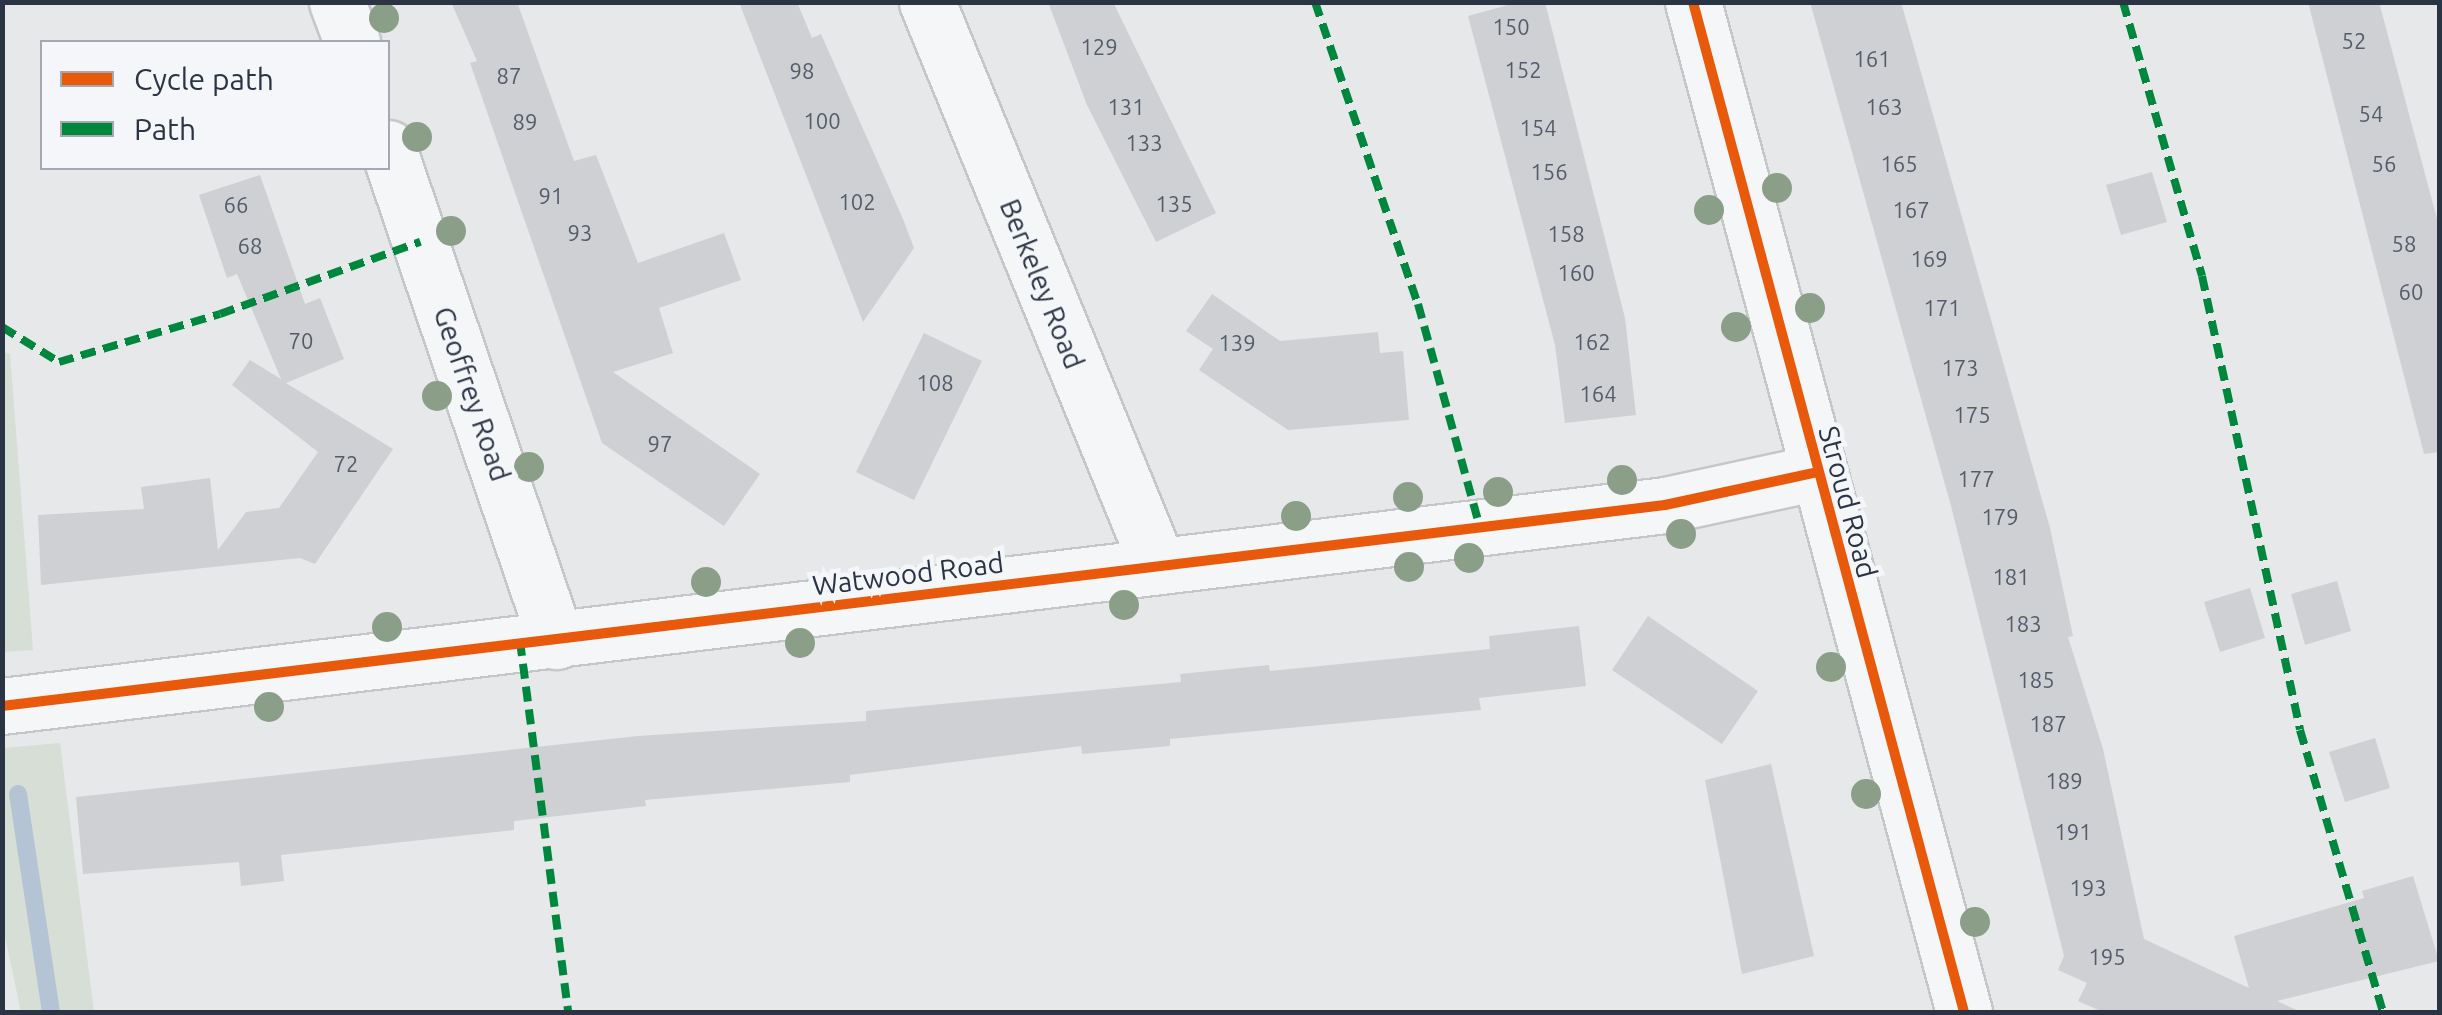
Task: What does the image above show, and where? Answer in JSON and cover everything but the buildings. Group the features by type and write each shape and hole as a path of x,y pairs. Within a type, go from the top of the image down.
{"street":[{"path":"338,2 351,40"},
{"name":"Berkeley Road","path":"927,2 1158,566"},
{"name":"Stroud Road","path":"1693,2 1964,1012"},
{"name":"Geoffrey Road","path":"390,154 556,641"},
{"name":"Watwood Road","path":"2,706 1665,505 1818,472"}],"shaded area":[{"path":"3,352 10,354 33,650 3,652"},
{"path":"60,743 94,1012 21,1012 3,927 3,748"}],"waterway":[{"path":"18,794 51,1012"}],"marked path":[{"path":"1315,2 1418,304 1480,527"},
{"path":"2123,2 2202,276 2300,730 2383,1012"},
{"path":"2,327 59,362 220,314 420,242"},
{"path":"520,641 568,1012"}],"cycle path":[{"path":"1693,2 1964,1012"},
{"path":"2,706 1665,505 1818,472"}]}
